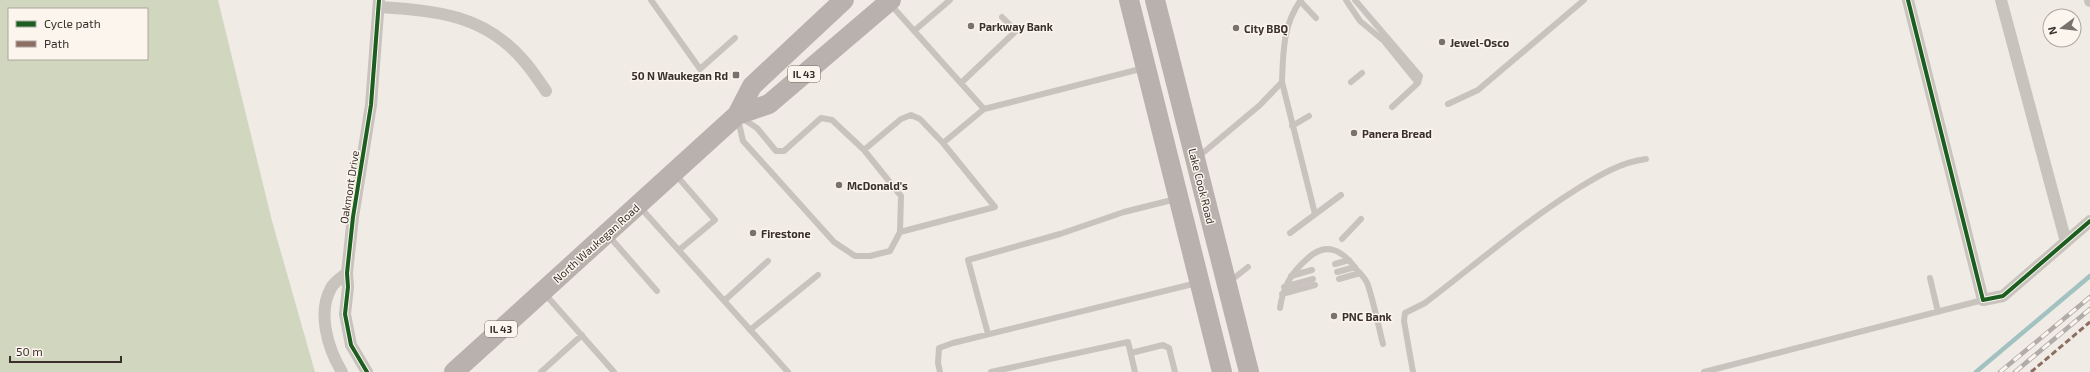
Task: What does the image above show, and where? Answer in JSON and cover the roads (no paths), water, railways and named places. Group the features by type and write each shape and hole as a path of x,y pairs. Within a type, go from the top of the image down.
{"main road":[{"name":"North Waukegan Road","path":"454,372 737,115 752,86 844,0"},
{"path":"1129,0 1222,372"},
{"name":"Lake Cook Road","path":"1155,0 1249,372"},
{"name":"North Waukegan Road","path":"737,115 769,104 889,1"}],"street":[{"path":"1908,0 1983,300 2003,296 2090,221"},
{"path":"2001,0 2066,242"},
{"path":"379,3 449,14 474,23 492,32 525,61 546,91"},
{"name":"Oakmont Drive","path":"367,372 351,345 345,314 348,287 347,273 353,217 371,105 379,3"},
{"path":"342,372 335,361 326,328 324,310 331,287 347,273"}],"lane":[{"path":"650,0 700,69 735,38"},
{"path":"914,32 950,0"},
{"path":"1315,214 1282,82 1284,44 1292,11 1301,0 1316,18"},
{"path":"1346,0 1360,21 1384,41 1418,83"},
{"path":"1355,0 1420,76 1418,83 1392,107"},
{"path":"1448,104 1478,90 1584,0"},
{"path":"889,1 914,32 984,109"},
{"path":"961,83 1016,31 1002,16"},
{"path":"943,143 984,109 1146,68"},
{"path":"1352,82 1362,73"},
{"path":"1196,159 1260,105 1282,82"},
{"path":"737,115 757,128 776,151 784,151 821,118 832,120 864,150 901,196 900,232 890,251 870,256 855,256 834,242 743,141 737,115"},
{"path":"864,150 901,119 911,115 920,119 943,143 995,207 900,232"},
{"path":"1292,126 1309,116"},
{"path":"1412,372 1404,321 1405,313 1425,303 1537,215 1561,199 1595,178 1631,161 1646,159"},
{"path":"674,172 715,220 679,250"},
{"path":"1290,234 1341,195"},
{"path":"988,334 968,260 1060,234 1124,212 1178,198"},
{"path":"638,205 788,372"},
{"path":"1342,239 1361,219"},
{"path":"606,234 657,291"},
{"path":"1280,308 1284,287 1291,276 1310,256 1326,248 1335,250 1347,257 1367,283 1383,344"},
{"path":"1335,264 1349,260"},
{"path":"724,301 768,261"},
{"path":"1227,284 1248,267"},
{"path":"1337,272 1355,267"},
{"path":"1291,276 1312,270"},
{"path":"1339,279 1360,273"},
{"path":"750,330 818,275"},
{"path":"1930,278 1938,312"},
{"path":"940,372 938,363 939,348 988,334 1199,282"},
{"path":"1282,294 1314,282 1284,287"},
{"path":"543,291 614,372"},
{"path":"1704,372 1983,300"},
{"path":"541,372 582,335"},
{"path":"992,372 1128,342 1135,372"},
{"path":"1130,353 1163,345 1169,348 1175,372"}],"waterway":[{"path":"1976,372 2090,276"}],"railway":[{"path":"2000,372 2090,297"},
{"path":"2015,372 2090,309"}],"place":[{"name":"Parkway Bank","path":"971,26"},
{"name":"City BBQ","path":"1236,28"},
{"name":"Jewel-Osco","path":"1442,42"},
{"name":"50 N Waukegan Rd","path":"736,75"},
{"name":"Panera Bread","path":"1354,133"},
{"name":"McDonald's","path":"839,185"},
{"name":"Firestone","path":"753,233"},
{"name":"PNC Bank","path":"1334,316"}]}
